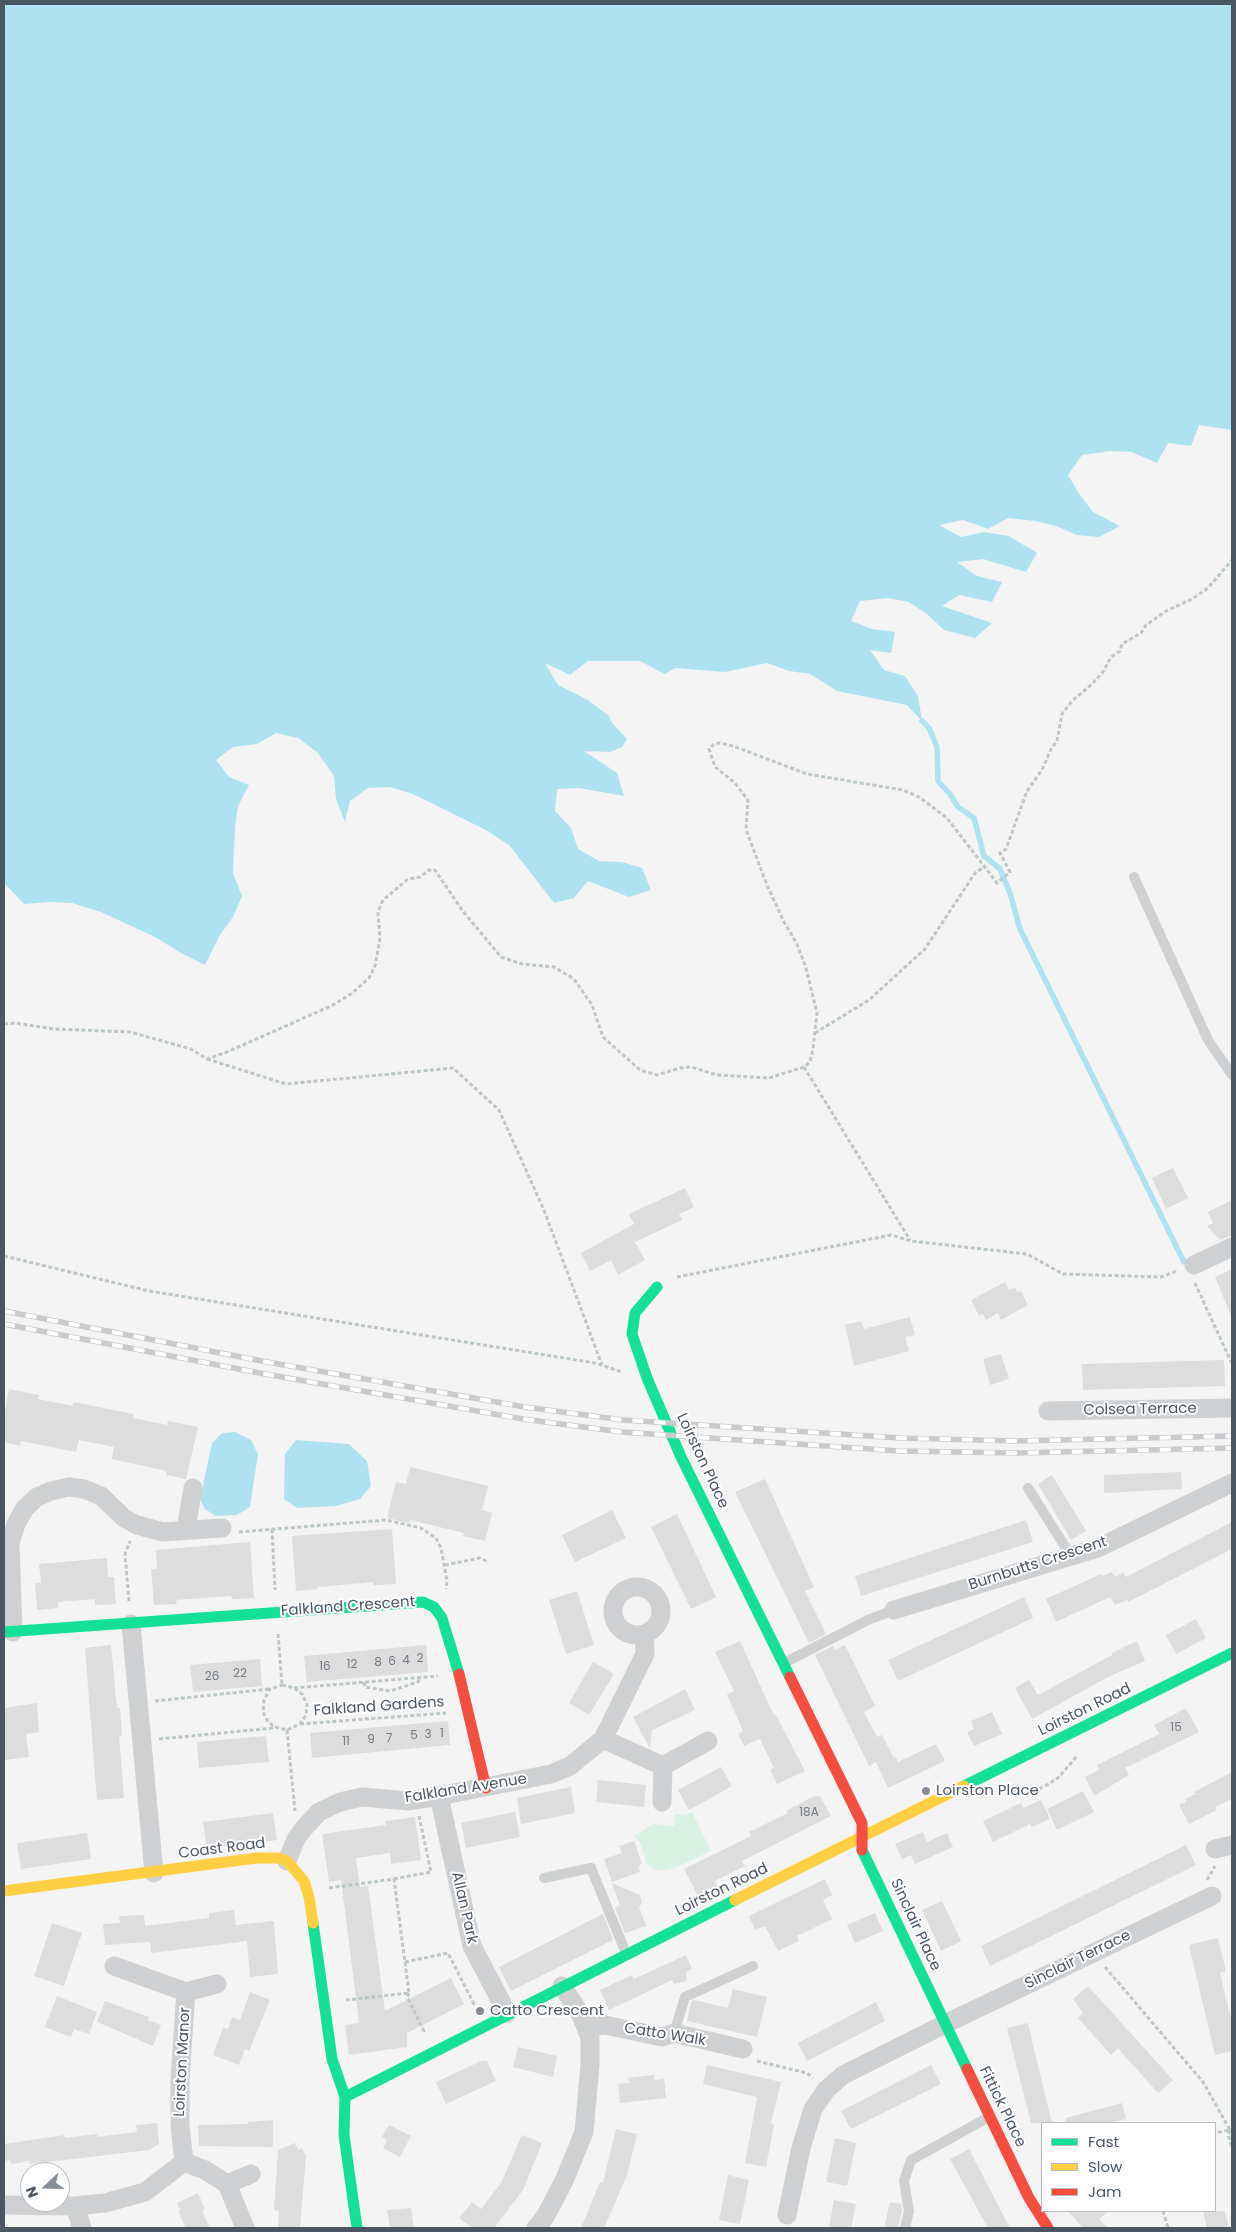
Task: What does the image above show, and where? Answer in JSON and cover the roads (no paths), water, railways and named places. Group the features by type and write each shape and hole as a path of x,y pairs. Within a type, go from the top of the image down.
{"street":[{"path":"1194,1265 1232,1247"},
{"name":"Loirston Place","path":"657,1287 635,1313 632,1334 649,1381 681,1457 862,1823 860,1838"},
{"name":"Colsea Terrace","path":"1048,1411 1232,1408"},
{"name":"Burnbutts Crescent","path":"894,1610 1098,1548 1232,1483"},
{"path":"8,1632 10,1543 24,1508 51,1491 69,1487 84,1489 101,1496 124,1518 137,1525 163,1532 222,1528"},
{"path":"186,1529 193,1488"},
{"name":"Falkland Crescent","path":"8,1632 423,1602 434,1607 442,1618 465,1694 486,1788"},
{"path":"132,1624 137,1702 154,1873"},
{"name":"Falkland Avenue","path":"287,1861 296,1840 304,1828 319,1812 340,1802 362,1797 415,1800 486,1788 551,1774 570,1766 603,1739 645,1654 644,1634"},
{"name":"Loirston Road","path":"345,2097 562,1986 1232,1654"},
{"path":"603,1739 663,1766"},
{"path":"663,1766 708,1741"},
{"path":"662,1802 663,1766"},
{"name":"Allan Park","path":"440,1796 472,1946 507,2014"},
{"name":"Sinclair Place","path":"860,1838 861,1846 945,2024"},
{"name":"Coast Road","path":"4,1891 154,1873 257,1858 278,1858 287,1861 304,1881 307,1891 332,2060 345,2097"},
{"name":"Sinclair Terrace","path":"787,2215 801,2148 813,2108 826,2090 843,2075 1212,1896"},
{"name":"Loirston Manor","path":"114,1966 186,1992 217,1984"},
{"path":"536,2228 564,2181 584,2132 591,2050 587,2027 562,1986"},
{"name":"Loirston Manor","path":"184,2162 180,2126 180,2078 186,1992"},
{"name":"Catto Walk","path":"587,2027 605,2024 662,2037 674,2033 743,2048"},
{"name":"Fittick Place","path":"945,2024 1048,2228"},
{"path":"345,2097 344,2135 357,2228"},
{"path":"4,2205 75,2206 105,2203 145,2192 184,2162 205,2170 227,2184 245,2228"},
{"path":"227,2184 251,2174"},
{"path":"75,2206 82,2228"}],"lane":[{"path":"1134,877 1208,1040 1232,1075"},
{"path":"1028,1488 1070,1556"},
{"path":"783,1664 868,1620 894,1610"},
{"path":"544,1878 591,1868 627,1954"},
{"path":"674,2033 685,1997 753,1966"},
{"path":"905,2228 908,2211 904,2181 911,2160 990,2116"}],"water":[{"path":"4,4 1232,4 1232,430 1199,425 1191,446 1168,443 1157,463 1132,452 1111,451 1082,455 1068,475 1093,512 1120,526 1099,537 1077,535 1056,526 1035,521 1008,518 988,529 963,520 939,525 961,537 984,532 1009,536 1037,553 1026,572 983,559 957,562 977,576 1002,582 992,602 959,595 942,606 992,623 975,638 944,630 927,614 909,602 888,598 860,601 851,621 872,629 895,632 891,653 870,650 884,670 905,676 918,696 922,721 907,705 837,691 810,674 789,671 767,663 725,672 675,668 665,674 640,661 588,661 570,675 545,663 558,685 588,700 609,716 612,723 627,739 622,747 610,752 584,751 617,773 624,796 579,788 557,789 555,811 571,828 578,849 599,861 622,862 642,868 651,890 629,897 588,881 574,898 554,903 510,846 488,831 413,794 390,787 368,788 350,801 345,822 336,799 334,776 318,753 298,738 276,733 257,744 233,747 216,760 229,777 249,785 238,806 235,827 233,873 242,896 233,917 220,935 205,965 155,937 101,912 72,903 24,904 4,883"},
{"path":"235,1432 251,1440 258,1454 250,1507 237,1515 216,1516 205,1509 200,1499 212,1443 222,1433"},
{"path":"296,1440 349,1444 367,1461 371,1486 360,1499 336,1506 297,1508 284,1499 285,1454"}],"waterway":[{"path":"922,721 929,728 937,747 938,781 950,794 958,807 974,818 984,856 1000,869 1010,893 1020,929 1184,1262"}],"railway":[{"path":"4,1311 267,1362 525,1407 623,1420 900,1438 1017,1441 1232,1436"},
{"path":"4,1324 265,1374 523,1419 622,1432 899,1451 1017,1453 1232,1448"}],"place":[{"name":"Loirston Place","path":"926,1791"},
{"name":"Catto Crescent","path":"480,2011"}]}
